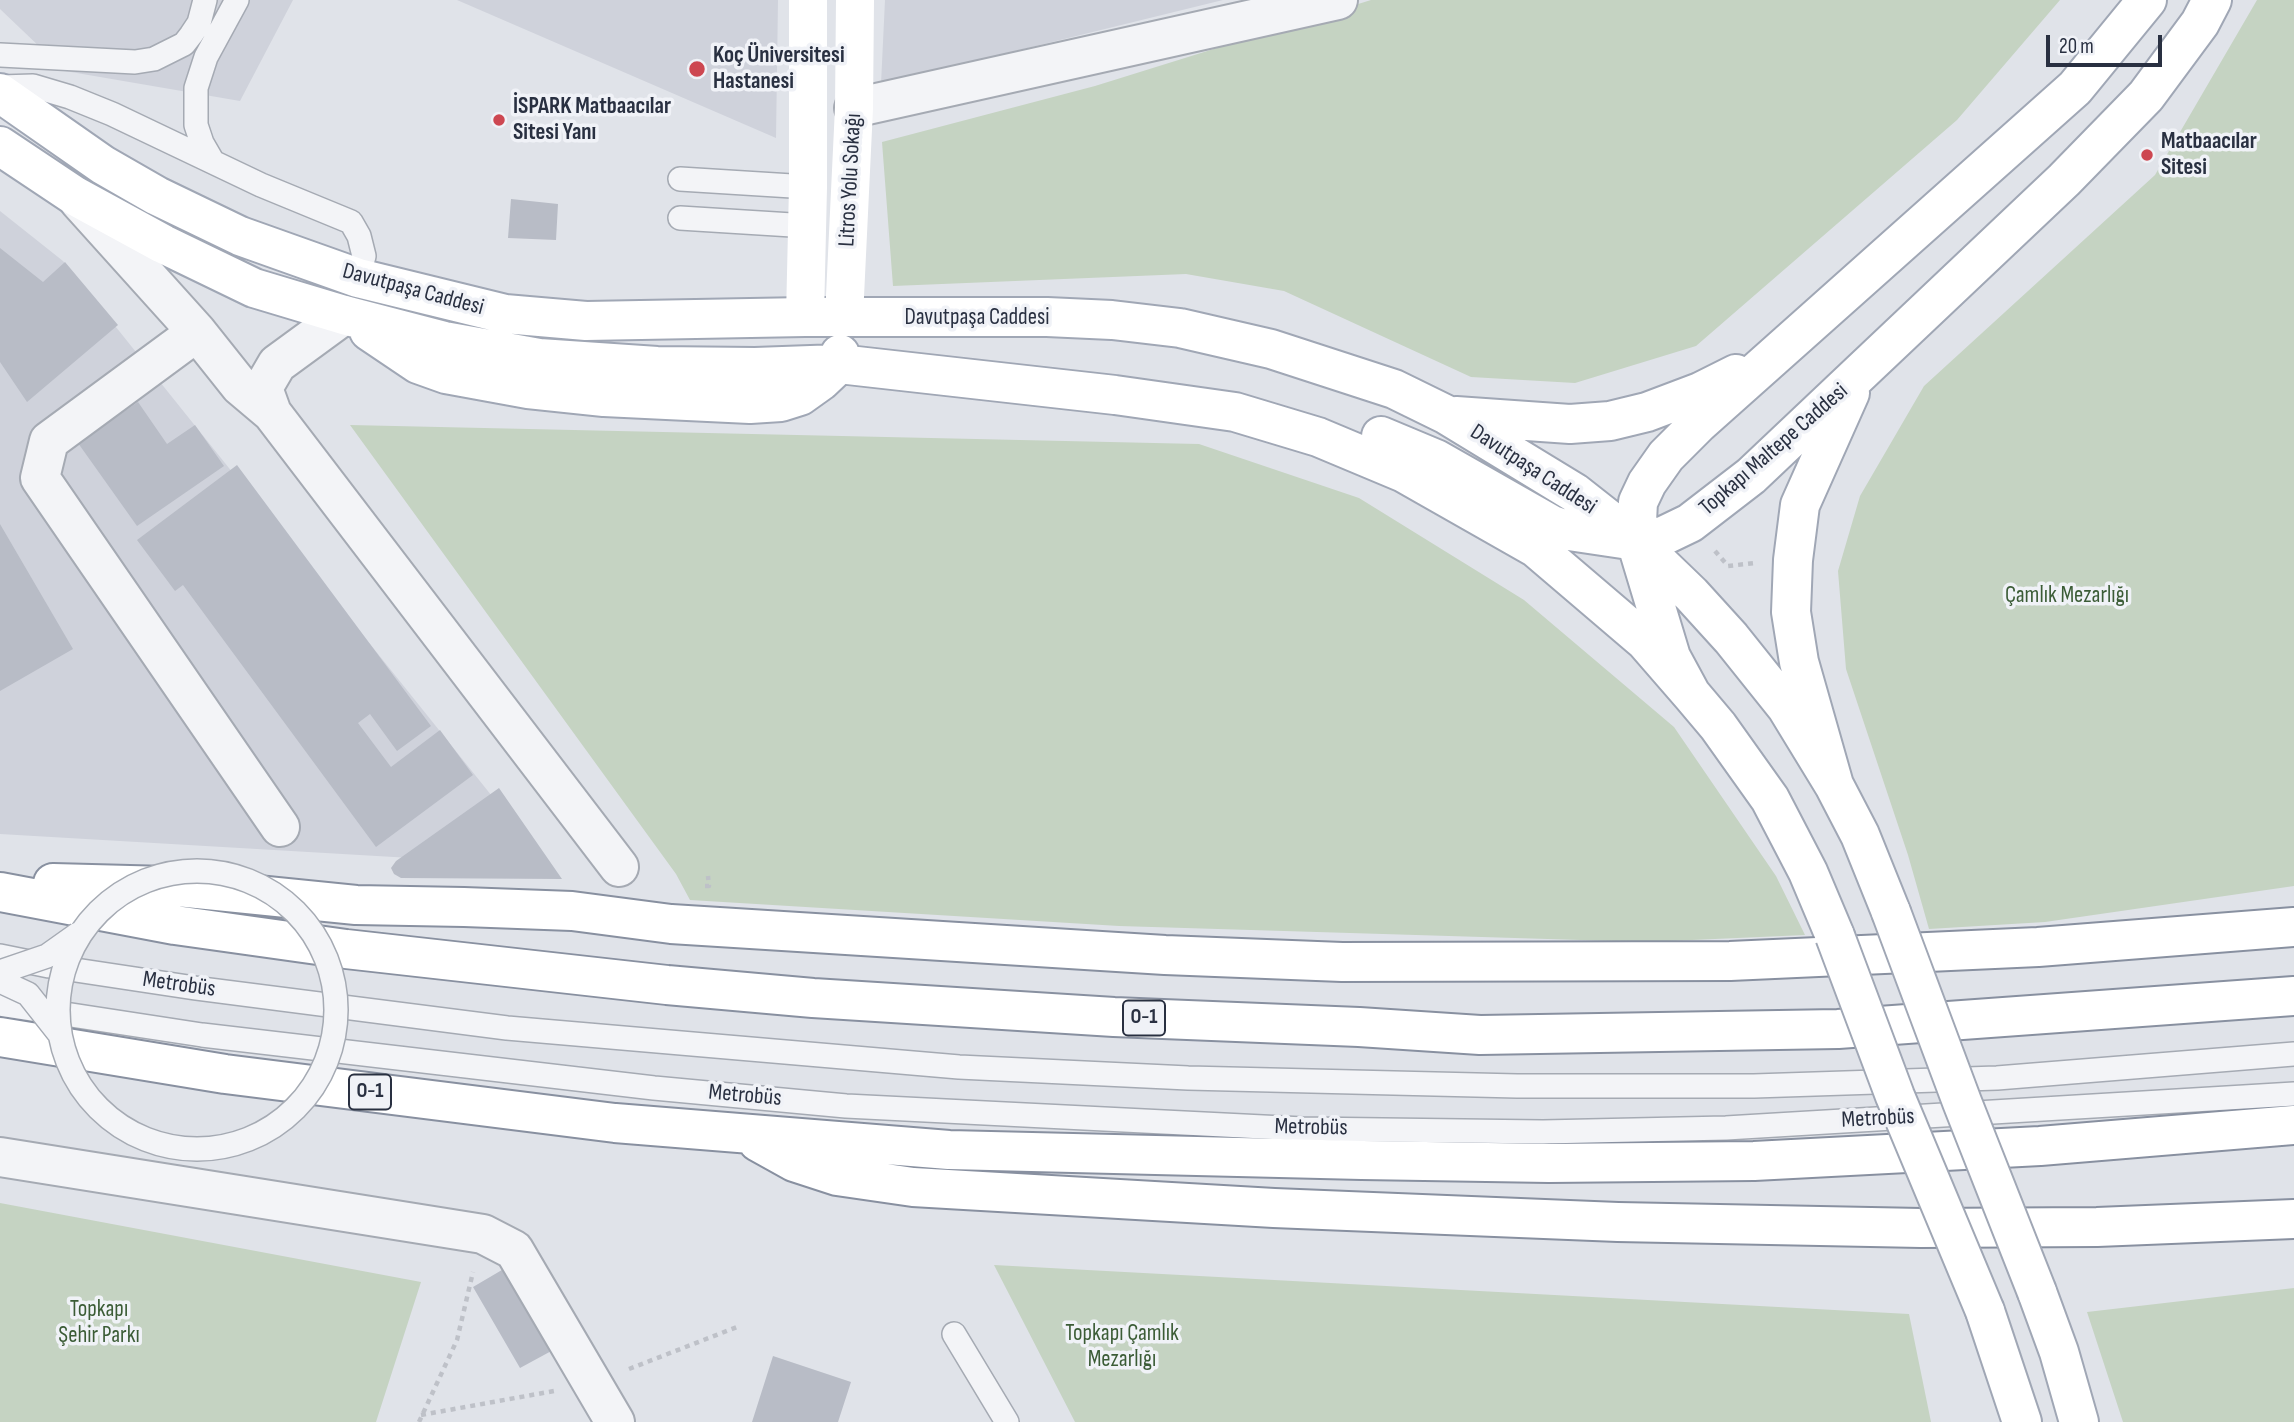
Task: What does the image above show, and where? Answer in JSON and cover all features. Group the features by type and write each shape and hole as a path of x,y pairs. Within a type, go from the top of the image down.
{"main road":[{"name":"Litros Yolu Sokağı","path":"808,0 808,226 805,317 821,365"},
{"name":"Litros Yolu Sokağı","path":"821,365 844,317 855,108 855,0"},
{"path":"2022,1422 1985,1311 1895,1096 1808,872 1770,799 1718,726 1691,694 1671,657 1636,541 1638,502 1647,483 1666,456 1708,415 2075,88 2147,0"},
{"name":"Topkapı Maltepe Caddesi","path":"1636,541 1663,536 1690,523 1751,475 1857,377 2064,180 2146,96 2200,23 2213,0"},
{"name":"Davutpaşa Caddesi","path":"0,93 103,165 157,196 240,236 358,278 505,314 586,321 805,317 1047,317 1112,320 1180,328 1271,349 1394,389 1447,415 1575,493 1636,541 1691,594 1731,638 1787,708 1834,785"},
{"name":"Davutpaşa Caddesi","path":"0,146 75,196 163,244 254,288 444,341 539,358 657,366 821,365 1115,395 1235,412 1318,437 1404,472 1536,548 1645,641 1691,694"},
{"path":"1447,415 1570,424 1610,421 1647,412 1700,392 1771,360"},
{"path":"1857,377 1800,505 1793,560 1791,612 1798,662 1834,785 1860,835 1891,912 2037,1292 2059,1352 2079,1422"},
{"path":"1235,412 1312,418 1365,430 1436,459 1552,525 1580,533 1636,541"},
{"path":"0,884 168,886 356,905 572,911 671,923 1165,955 1342,962 1730,961 2038,947 2294,927"},
{"name":"O-1","path":"0,892 175,925 346,948 667,985 813,998 1087,1015 1480,1035 1838,1028 2294,996"},
{"name":"O-1","path":"0,1037 225,1074 615,1123 949,1150 1549,1163 1754,1161 2040,1146 2294,1125"},
{"path":"741,1133 794,1162 837,1176 913,1187 1261,1207 1618,1222 1922,1228 2097,1227 2294,1219"}],"street":[{"path":"855,108 1338,0"},
{"path":"75,196 197,332 240,386 272,412 619,867"},
{"path":"272,412 263,388 277,364 344,315"},
{"path":"197,332 49,441 40,478 280,827"},
{"path":"0,1157 482,1234 514,1250 615,1422"}],"lane":[{"path":"0,55 135,62 154,59 184,44 199,23 205,0"},
{"path":"212,162 196,125 196,88 206,57 237,0"},
{"path":"0,87 33,86 70,97 351,222 359,236 363,256 358,278"},
{"path":"680,178 808,187"},
{"path":"680,218 808,226"},
{"path":"0,972 47,956 78,934 108,901 149,878 194,869 239,876 280,896 312,929 332,970 337,1016 328,1060 305,1100 271,1130 228,1147 183,1150 139,1138 101,1112 73,1076 58,1032 57,998 61,976 78,934"},
{"name":"Metrobüs","path":"0,956 195,988 507,1028 946,1066 1188,1078 1517,1086 1754,1086 1997,1078 2294,1054"},
{"path":"0,981 28,994 58,1032"},
{"name":"Metrobüs","path":"0,1004 202,1035 654,1088 846,1106 1303,1129 1543,1132 1726,1128 2294,1094"},
{"path":"954,1334 1007,1422"}],"path":[{"path":"418,1422 457,1340 482,1234"}],"shaded area":[{"path":"0,0 293,0 240,101 65,71 0,9"},
{"name":"Koç Üniversitesi Hastanesi","path":"457,0 778,0 776,138"},
{"path":"885,0 1223,0 881,84"},
{"path":"0,211 63,261 548,866 0,834"}],"green space":[{"path":"1371,0 2060,0 1957,120 1696,346 1575,383 1471,377 1284,291 1186,274 893,286 882,142 1095,86"},
{"name":"Çamlık Mezarlığı","path":"2257,0 2294,0 2294,886 2045,922 1929,929 1908,855 1846,669 1838,571 1860,496 1924,386 2155,175"},
{"path":"350,425 1199,444 1359,498 1524,600 1674,727 1776,876 1805,935 1647,942 1119,926 690,900 676,874"},
{"name":"Topkapı Şehir Parkı","path":"0,1203 421,1282 376,1422 0,1422"},
{"name":"Topkapı Çamlık Mezarlığı","path":"994,1265 1909,1314 1931,1422 1075,1422"},
{"path":"2294,1288 2294,1422 2123,1422 2087,1312"}],"building":[{"path":"511,199 558,204 556,240 508,238"},
{"path":"0,248 43,282 65,262 118,325 27,402 0,362"},
{"path":"138,402 167,444 195,425 224,466 137,526 78,443"},
{"path":"237,465 431,726 397,751 370,714 358,723 391,767 440,730 473,775 376,847 183,585 175,591 137,540"},
{"path":"0,524 73,649 0,691"},
{"path":"499,788 562,879 401,878 394,874 391,868 396,861"},
{"path":"507,1267 555,1349 520,1368 473,1287"},
{"path":"773,1356 851,1382 838,1422 752,1422"}],"place":[{"name":"Koç Üniversitesi Hastanesi","path":"697,69"},
{"name":"İSPARK Matbaacılar Sitesi Yanı","path":"499,120"},
{"name":"Matbaacılar Sitesi","path":"2147,155"}]}
